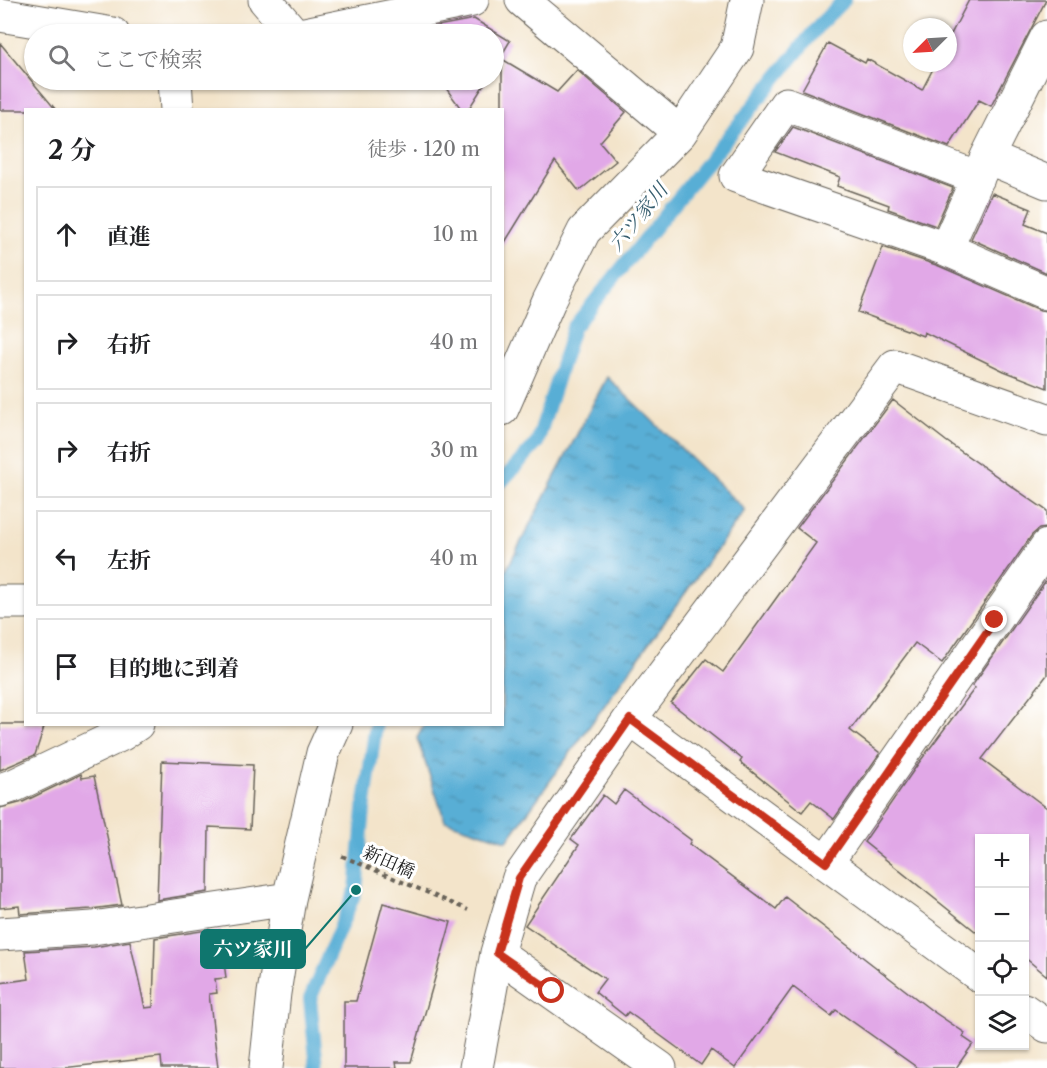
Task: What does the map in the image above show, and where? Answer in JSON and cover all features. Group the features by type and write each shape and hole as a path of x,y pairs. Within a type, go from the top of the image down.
{"street":[{"path":"265,0 285,24"},
{"path":"354,24 472,0"},
{"path":"522,0 680,133"},
{"path":"504,403 549,301 584,231 680,133 737,48 747,0"},
{"path":"0,15 54,24"},
{"path":"946,249 983,167 1047,37"},
{"path":"176,90 177,108"},
{"path":"1047,182 983,167 786,104 736,176 946,249 1047,293"},
{"path":"476,1068 497,953 519,878 630,719 895,366 1047,420"},
{"path":"826,863 1047,546"},
{"path":"0,602 24,602"},
{"path":"630,719 975,972"},
{"path":"0,790 15,785 135,726"},
{"path":"266,1068 274,993 289,899 323,753 335,726"},
{"path":"0,934 93,928 289,899"},
{"path":"497,953 660,1068"},
{"path":"1029,1013 1047,1026"}],"path":[{"name":"新田橋","path":"342,856 424,892"}],"water":[{"path":"607,377 745,510 507,841 445,821 417,738 423,726 504,726 504,574"}],"building":[{"path":"969,0 1046,0 991,106 979,100 949,147 802,90 828,43 865,63 867,59 922,90 931,72 957,72 957,23"},
{"path":"474,19 482,24 448,24"},
{"path":"504,37 510,41 504,51"},
{"path":"0,43 24,72 24,90 39,90 54,108 0,110"},
{"path":"504,60 557,92 577,70 626,112 600,142 616,161 579,191 555,161 504,244 504,108 502,108"},
{"path":"447,90 481,90 469,108 461,108"},
{"path":"793,127 953,188 936,226 888,209 889,205 837,186 840,177 775,152"},
{"path":"992,193 1031,209 1025,224 1047,233 1047,273 971,239"},
{"path":"883,247 939,266 1047,311 1047,388 1004,371 924,332 923,336 858,312"},
{"path":"893,400 946,441 1047,511 1047,528 1039,529 1032,535 942,663 915,643 850,730 880,753 834,819 811,801 802,812 740,762 742,759 671,703 706,659 723,672 816,543 797,528"},
{"path":"1047,579 1047,675 982,759 1047,808 1047,976 1029,961 1029,834 975,834 975,931 864,842 918,764 975,688 972,686"},
{"path":"0,724 44,726 35,755 0,770"},
{"path":"162,761 253,765 250,829 209,827 208,892 157,900"},
{"path":"81,774 82,778 94,776 122,905 20,914 19,906 0,908 0,808 23,802"},
{"path":"624,790 691,840 689,844 776,909 785,897 931,1010 965,1033 963,1037 973,1044 956,1068 918,1068 836,1010 831,1016 793,987 735,1068 711,1050 701,1065 628,1012 625,1016 595,992 605,979 525,925 579,845 571,839 603,795 614,804"},
{"path":"383,903 451,922 411,1062 396,1062 397,1068 344,1068 344,1001 356,1001"},
{"path":"208,930 208,934 220,930 226,978 215,979 217,993 209,994 218,1068 162,1068 161,1057 62,1068 0,1068 0,983 29,979 25,951 94,947 130,941 145,1008 153,1007 155,938"}],"waterway":[{"name":"六ツ家川","path":"504,479 537,443 573,328 819,25 844,0"},
{"name":"六ツ家川","path":"317,1068 310,999 356,890 376,726"}],"place":[{"name":"六ツ家川","path":"356,890"}],"route":[{"path":"552,991 497,953 519,878 630,719 826,863 995,620"}]}
